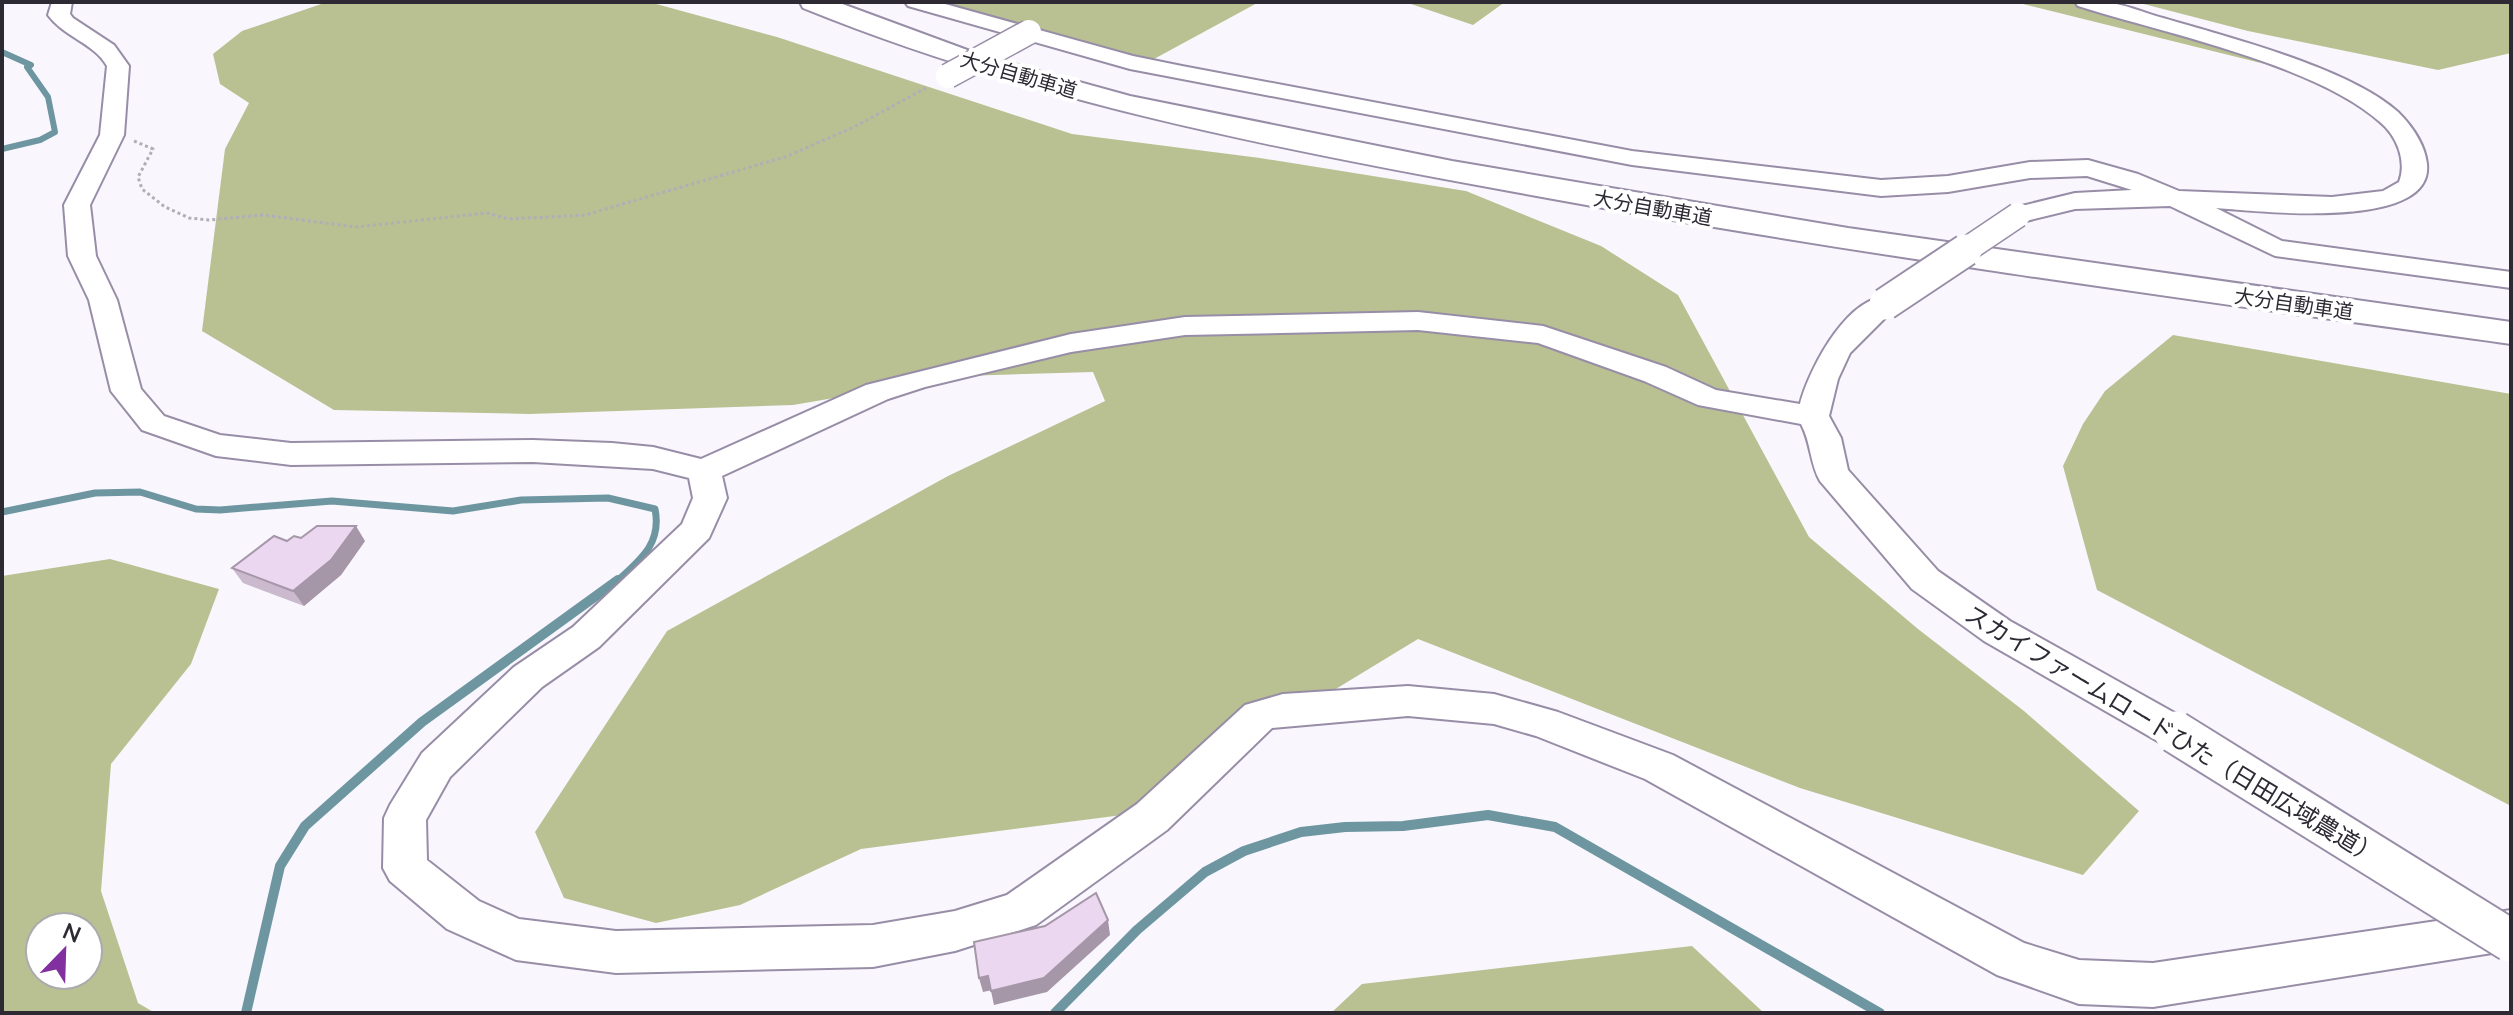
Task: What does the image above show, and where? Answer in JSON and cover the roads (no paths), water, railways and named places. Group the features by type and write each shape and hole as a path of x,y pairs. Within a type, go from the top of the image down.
{"highway":[{"name":"大分自動車道","path":"813,2 935,50 1028,79 1154,111 1356,153 1547,189 1958,256 2511,333"},
{"name":"大分自動車道","path":"851,2 954,40 1048,69 1167,99 1367,141 1812,217 2029,250 2511,315"}],"street":[{"path":"62,2 59,15 67,28 99,41 114,56 118,66 112,135 77,205 82,256 103,300 126,391 153,423 216,445 291,454 533,451 612,454 653,458 704,471 877,392 916,380 1071,343 1185,326 1418,321 1543,335 1655,374 1709,398 1813,416 1823,373 1851,329 2018,215 2052,203 2108,198 2175,198 2285,207 2381,201 2407,188 2416,163 2407,138 2390,118 2359,96 2246,50 2085,2"},
{"path":"915,2 1130,62 1239,85 1632,158 1722,171 1881,188 1948,184 2030,170 2088,168 2129,179 2175,198 2275,248 2511,280"},
{"path":"948,76 1029,32"},
{"name":"スカイファームロードひた（日田広域農道）","path":"1813,416 1825,438 1832,473 1925,580 1997,631 2175,732 2511,941"},
{"path":"704,471 710,498 697,530 586,637 528,677 436,765 405,818 405,868 463,915 516,939 616,952 873,946 955,931 1020,911 1032,903 1152,817 1259,716 1283,709 1408,701 1494,709 1544,723 1659,767 2013,960 2079,982 2153,985 2511,930"}],"waterway":[{"path":"2,52 31,65 27,67 48,97 55,132 40,140 2,149"},
{"path":"2,512 95,493 140,492 196,509 220,510 332,501 453,511 521,500 608,498 655,509 652,542 641,558 616,582"},
{"path":"246,1013 280,866 305,826 422,722 618,580"},
{"path":"1055,1013 1137,930 1205,872 1244,851 1301,832 1345,827 1403,826 1488,815 1555,827 1880,1013"}]}
